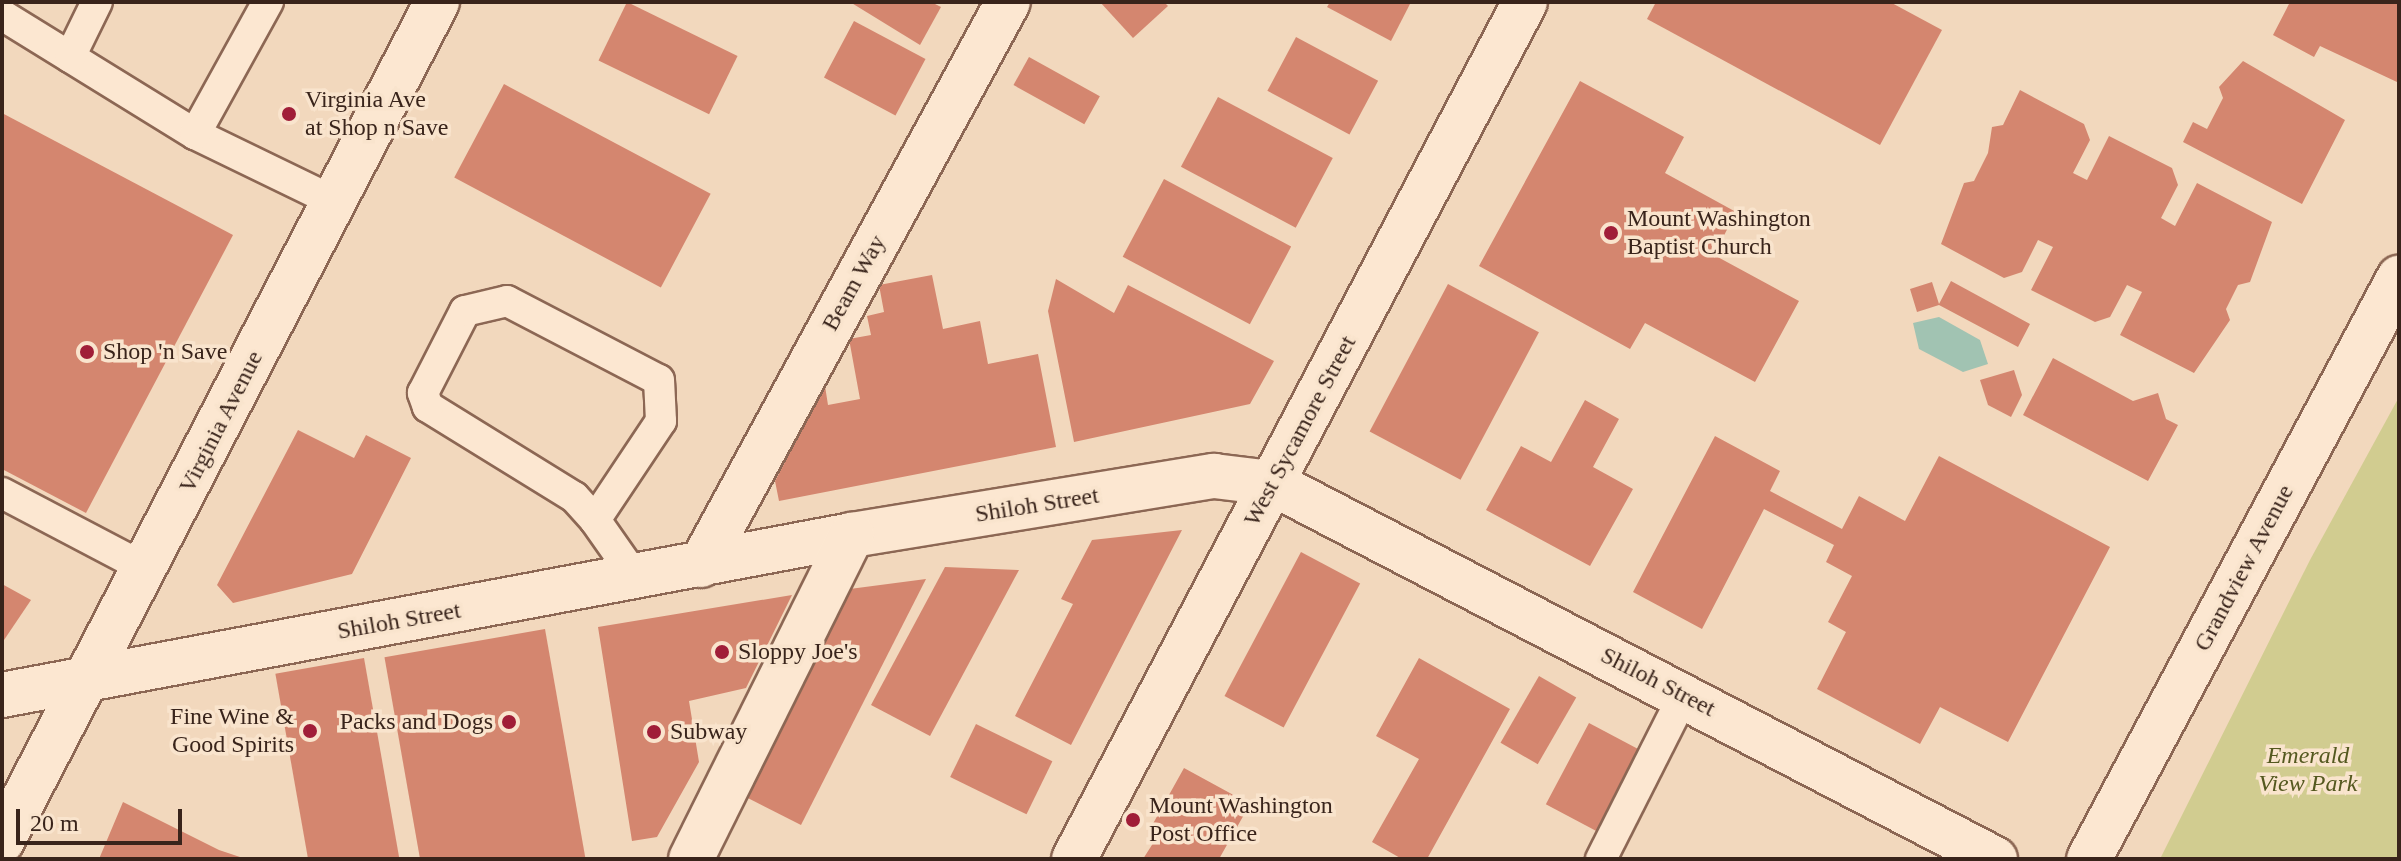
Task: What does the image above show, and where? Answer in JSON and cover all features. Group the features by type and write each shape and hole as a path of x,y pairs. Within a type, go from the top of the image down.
{"street":[{"name":"Virginia Avenue","path":"2,841 147,569 437,2"},
{"name":"Beam Way","path":"701,565 1008,2"},
{"name":"West Sycamore Street","path":"1074,859 1525,2"},
{"name":"Grandview Avenue","path":"2089,859 2399,278"},
{"name":"Shiloh Street","path":"2,695 852,535 1214,476 1272,483 1995,859"},
{"path":"691,859 852,535"}],"lane":[{"path":"70,57 97,2"},
{"path":"195,134 268,2"},
{"path":"2,15 195,134 333,201"},
{"path":"595,520 661,421 663,394 659,380 507,301 484,302 465,311 423,393 428,407 574,497 595,520 635,577"},
{"path":"2,493 147,569"},
{"path":"1601,859 1684,695"}],"green space":[{"name":"Emerald View Park","path":"2399,397 2399,859 2160,859 2310,560"}],"shaded area":[{"path":"1939,317 1980,340 1988,364 1963,372 1919,349 1913,323"}],"building":[{"path":"627,2 738,56 709,114 599,60"},
{"path":"850,2 931,2 941,7 920,45"},
{"path":"1100,2 1164,2 1168,6 1133,38"},
{"path":"1330,2 1411,2 1391,41 1327,7"},
{"path":"1656,2 1890,2 1942,30 1880,145 1647,19"},
{"path":"2290,2 2399,2 2397,82 2320,46 2314,57 2273,35"},
{"path":"854,21 926,59 895,116 824,78"},
{"path":"1296,37 1378,81 1349,135 1267,91"},
{"path":"1029,57 1100,96 1084,124 1013,85"},
{"path":"2243,61 2345,120 2302,204 2183,142 2193,122 2207,129 2223,98 2219,87"},
{"name":"Mount Washington Baptist Church","path":"1580,81 1684,137 1665,173 1736,212 1714,255 1799,301 1755,382 1645,323 1630,349 1479,266"},
{"path":"504,84 711,194 661,287 454,178"},
{"path":"2020,90 2084,124 2090,140 2073,173 2087,180 2109,136 2172,168 2178,185 2161,218 2175,226 2197,183 2272,222 2250,282 2238,285 2226,309 2230,320 2194,373 2120,335 2142,292 2127,285 2110,317 2095,322 2031,290 2053,247 2038,240 2022,272 2004,278 1941,244 1964,183 1974,181 1988,153 1992,127 2003,125"},
{"path":"1218,97 1333,158 1296,228 1181,167"},
{"name":"Shop 'n Save","path":"2,113 233,235 86,513 2,469"},
{"path":"1164,179 1291,247 1250,324 1123,257"},
{"path":"932,275 943,329 980,321 988,364 1038,354 1056,447 779,501 775,481 825,386 828,405 860,399 849,339 871,335 867,316 884,312 879,285"},
{"path":"1056,279 1114,313 1128,285 1274,361 1250,404 1074,442 1048,311"},
{"path":"1951,281 2030,324 2018,347 1939,305 1917,312 1910,289 1932,282 1939,304"},
{"path":"1448,284 1539,332 1461,480 1370,431"},
{"path":"2053,358 2133,401 2158,393 2166,419 2178,425 2148,481 2023,415"},
{"path":"2014,370 2022,395 2011,417 1988,405 1980,380"},
{"path":"1585,400 1619,419 1593,467 1633,489 1590,566 1486,510 1521,446 1551,462"},
{"path":"298,430 354,458 366,435 411,458 352,574 233,603 217,585"},
{"path":"1715,436 1780,471 1770,491 1842,529 1859,496 1905,521 1939,456 2110,547 2008,742 1940,707 1920,744 1817,689 1846,632 1828,622 1852,576 1826,562 1834,545 1764,509 1702,629 1633,592"},
{"path":"1182,530 1071,745 1015,716 1073,604 1061,599 1092,540"},
{"path":"1301,552 1360,583 1284,727 1224,696"},
{"path":"945,567 1019,570 930,736 871,705"},
{"path":"926,579 801,825 738,793 842,590"},
{"path":"2,584 31,600 2,643"},
{"name":"Subway","path":"792,595 746,688 689,701 699,762 657,837 632,841 598,627"},
{"path":"545,629 585,858 420,859 384,657"},
{"path":"364,658 399,859 308,859 275,674"},
{"path":"1419,658 1510,709 1427,859 1402,859 1372,842 1419,759 1376,736"},
{"path":"1539,676 1576,698 1538,764 1500,743"},
{"path":"1589,723 1651,756 1608,837 1546,804"},
{"path":"976,724 1052,761 1027,814 950,777"},
{"path":"1184,768 1250,804 1219,859 1143,859 1157,837 1150,829"},
{"path":"123,802 219,850 246,859 99,859"}],"place":[{"name":"Virginia Ave at Shop n Save","path":"289,114"},
{"name":"Mount Washington Baptist Church","path":"1611,233"},
{"name":"Shop 'n Save","path":"87,352"},
{"name":"Sloppy Joe's","path":"722,652"},
{"name":"Packs and Dogs","path":"509,722"},
{"name":"Fine Wine & Good Spirits","path":"310,731"},
{"name":"Subway","path":"654,732"},
{"name":"Mount Washington Post Office","path":"1133,820"}]}
